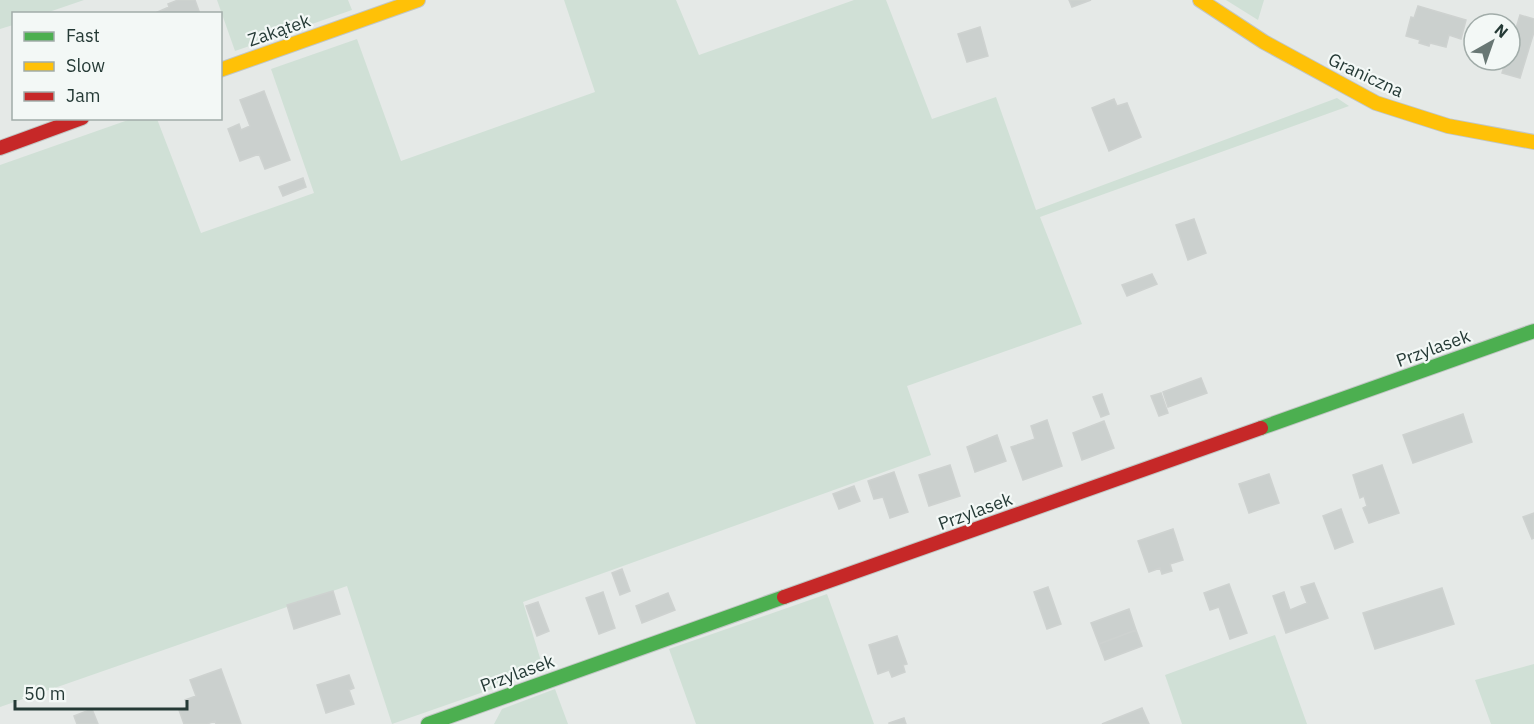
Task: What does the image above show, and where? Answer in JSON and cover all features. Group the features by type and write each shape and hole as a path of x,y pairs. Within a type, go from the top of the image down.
{"street":[{"name":"Zakątek","path":"222,69 418,0"},
{"name":"Graniczna","path":"1200,0 1264,42 1376,103 1448,126 1534,142"},
{"path":"0,148 77,120"},
{"name":"Przylasek","path":"428,724 1534,331"}],"shaded area":[{"path":"0,0 84,0 49,12 12,12 12,25 0,29"},
{"path":"217,0 348,0 352,10 235,51"},
{"path":"564,0 676,0 699,55 854,0 886,0 932,119 996,97 1036,210 1337,98 1349,106 1040,217 1082,324 907,386 931,455 523,602 544,671 392,724 347,586 0,707 0,165 128,120 157,120 201,233 314,193 271,69 357,39 401,161 595,92"},
{"path":"1226,0 1264,0 1258,20"},
{"path":"827,594 874,724 696,724 669,649"},
{"path":"1275,635 1307,724 1182,724 1165,675"},
{"path":"1534,664 1534,724 1491,724 1475,680"},
{"path":"555,689 568,724 494,724 502,709"}],"building":[{"path":"178,0 195,0 199,12 158,12 169,7 168,4"},
{"path":"1069,0 1091,0 1072,7"},
{"path":"1418,6 1462,19 1461,39 1449,35 1446,47 1419,43 1420,40 1406,36 1411,17 1414,18"},
{"path":"1522,16 1534,19 1534,32 1522,71"},
{"path":"980,27 988,56 967,62 958,34"},
{"path":"1502,72 1522,72 1520,78"},
{"path":"264,91 290,160 265,169 259,154 240,161 228,129 239,124 241,130 250,126 240,100"},
{"path":"1114,99 1117,106 1127,103 1141,137 1109,151 1092,108"},
{"path":"303,178 306,187 283,196 279,187"},
{"path":"1194,219 1206,253 1188,260 1176,225"},
{"path":"1152,274 1157,284 1127,296 1122,285"},
{"path":"1201,378 1207,393 1168,407 1163,392"},
{"path":"1161,393 1168,413 1159,416 1151,396"},
{"path":"1102,394 1109,414 1101,417 1093,397"},
{"path":"1463,414 1472,442 1413,463 1403,435"},
{"path":"1047,420 1062,466 1023,480 1011,447 1035,439 1031,426"},
{"path":"1104,421 1114,448 1082,460 1073,433"},
{"path":"997,435 1006,461 975,472 967,447"},
{"path":"950,465 960,496 929,506 919,475"},
{"path":"1382,465 1399,513 1369,523 1363,508 1367,506 1364,496 1360,498 1353,475"},
{"path":"894,472 908,512 890,518 883,497 874,499 868,481"},
{"path":"1269,474 1279,503 1249,513 1239,484"},
{"path":"854,486 860,501 839,509 833,494"},
{"path":"1341,509 1353,542 1335,549 1323,516"},
{"path":"1534,513 1534,538 1532,539 1523,517"},
{"path":"1173,529 1183,560 1170,564 1172,571 1162,574 1160,568 1149,572 1138,541"},
{"path":"622,569 630,591 620,595 612,573"},
{"path":"1314,583 1328,618 1286,633 1273,596 1284,592 1290,610 1307,603 1301,587"},
{"path":"1229,584 1247,633 1230,639 1219,607 1210,610 1204,593"},
{"path":"1048,587 1061,624 1047,629 1034,592"},
{"path":"1442,588 1454,624 1375,649 1363,613"},
{"path":"333,591 340,614 294,629 287,605"},
{"path":"603,592 615,628 599,634 586,598"},
{"path":"668,593 675,610 642,623 636,606"},
{"path":"538,602 549,631 537,636 526,606"},
{"path":"1129,609 1136,630 1099,644 1091,623"},
{"path":"1136,630 1142,646 1105,660 1099,644"},
{"path":"897,636 907,664 903,665 905,672 892,677 889,670 878,674 869,645"},
{"path":"221,669 241,724 216,724 215,721 207,724 184,724 179,710 188,707 185,700 196,696 190,680"},
{"path":"349,675 354,688 349,690 354,704 326,713 317,685"},
{"path":"1142,708 1149,724 1102,724"},
{"path":"92,709 98,724 77,724 74,716"},
{"path":"904,718 906,724 889,724 889,723"}],"traffic: fast":[{"path":"1261,428 1534,331"},
{"path":"428,724 784,597"}],"traffic: slow":[{"path":"222,69 418,0"},
{"path":"1200,0 1264,42 1376,103 1448,126 1534,142"}],"traffic: jam":[{"path":"0,148 77,120"},
{"path":"784,597 1261,428"}]}
